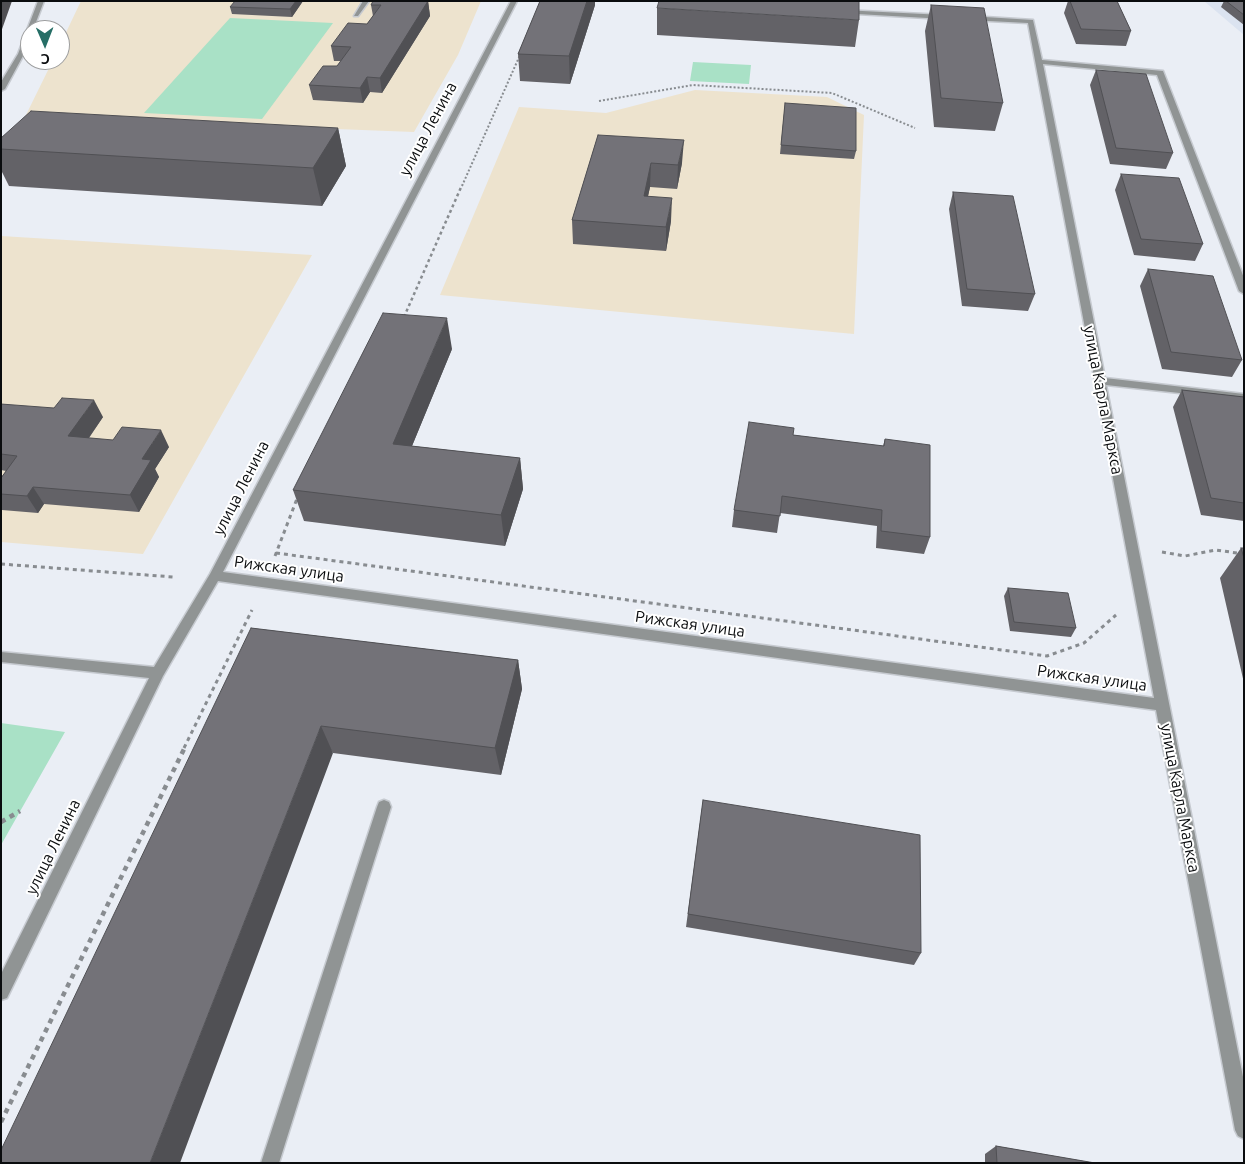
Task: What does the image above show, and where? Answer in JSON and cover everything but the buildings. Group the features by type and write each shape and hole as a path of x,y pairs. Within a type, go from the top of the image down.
{"street":[{"path":"34,20 41,1"},
{"path":"356,15 366,1"},
{"name":"улица Ленина","path":"1,992 158,673 215,576 514,1"},
{"name":"улица Карла Маркса","path":"835,12 1031,21 1244,1130"},
{"path":"1,89 20,56"},
{"path":"1038,62 1160,73 1244,291"},
{"path":"1100,381 1244,397"},
{"name":"Рижская улица","path":"215,576 1162,705"},
{"path":"1,658 158,673"},
{"path":"270,1163 384,807"}],"path":[{"path":"599,101 693,85 832,93 915,128"},
{"path":"1132,548 1185,556 1216,550 1244,554"},
{"path":"276,553 1047,656 1084,642 1140,594"},
{"path":"1,564 173,577"},
{"path":"1,822 20,811"}],"shaded area":[{"path":"81,1 481,1 458,55 414,132 25,117 48,70 70,70 70,24"},
{"path":"1204,1 1244,1 1244,35"},
{"path":"695,90 827,97 864,115 854,334 440,295 519,107 606,113"},
{"path":"1,236 312,255 143,554 1,542"}],"green space":[{"path":"230,18 333,23 262,119 144,113"},
{"path":"693,62 751,65 749,84 690,81"},
{"path":"1,723 65,732 1,845"}]}
